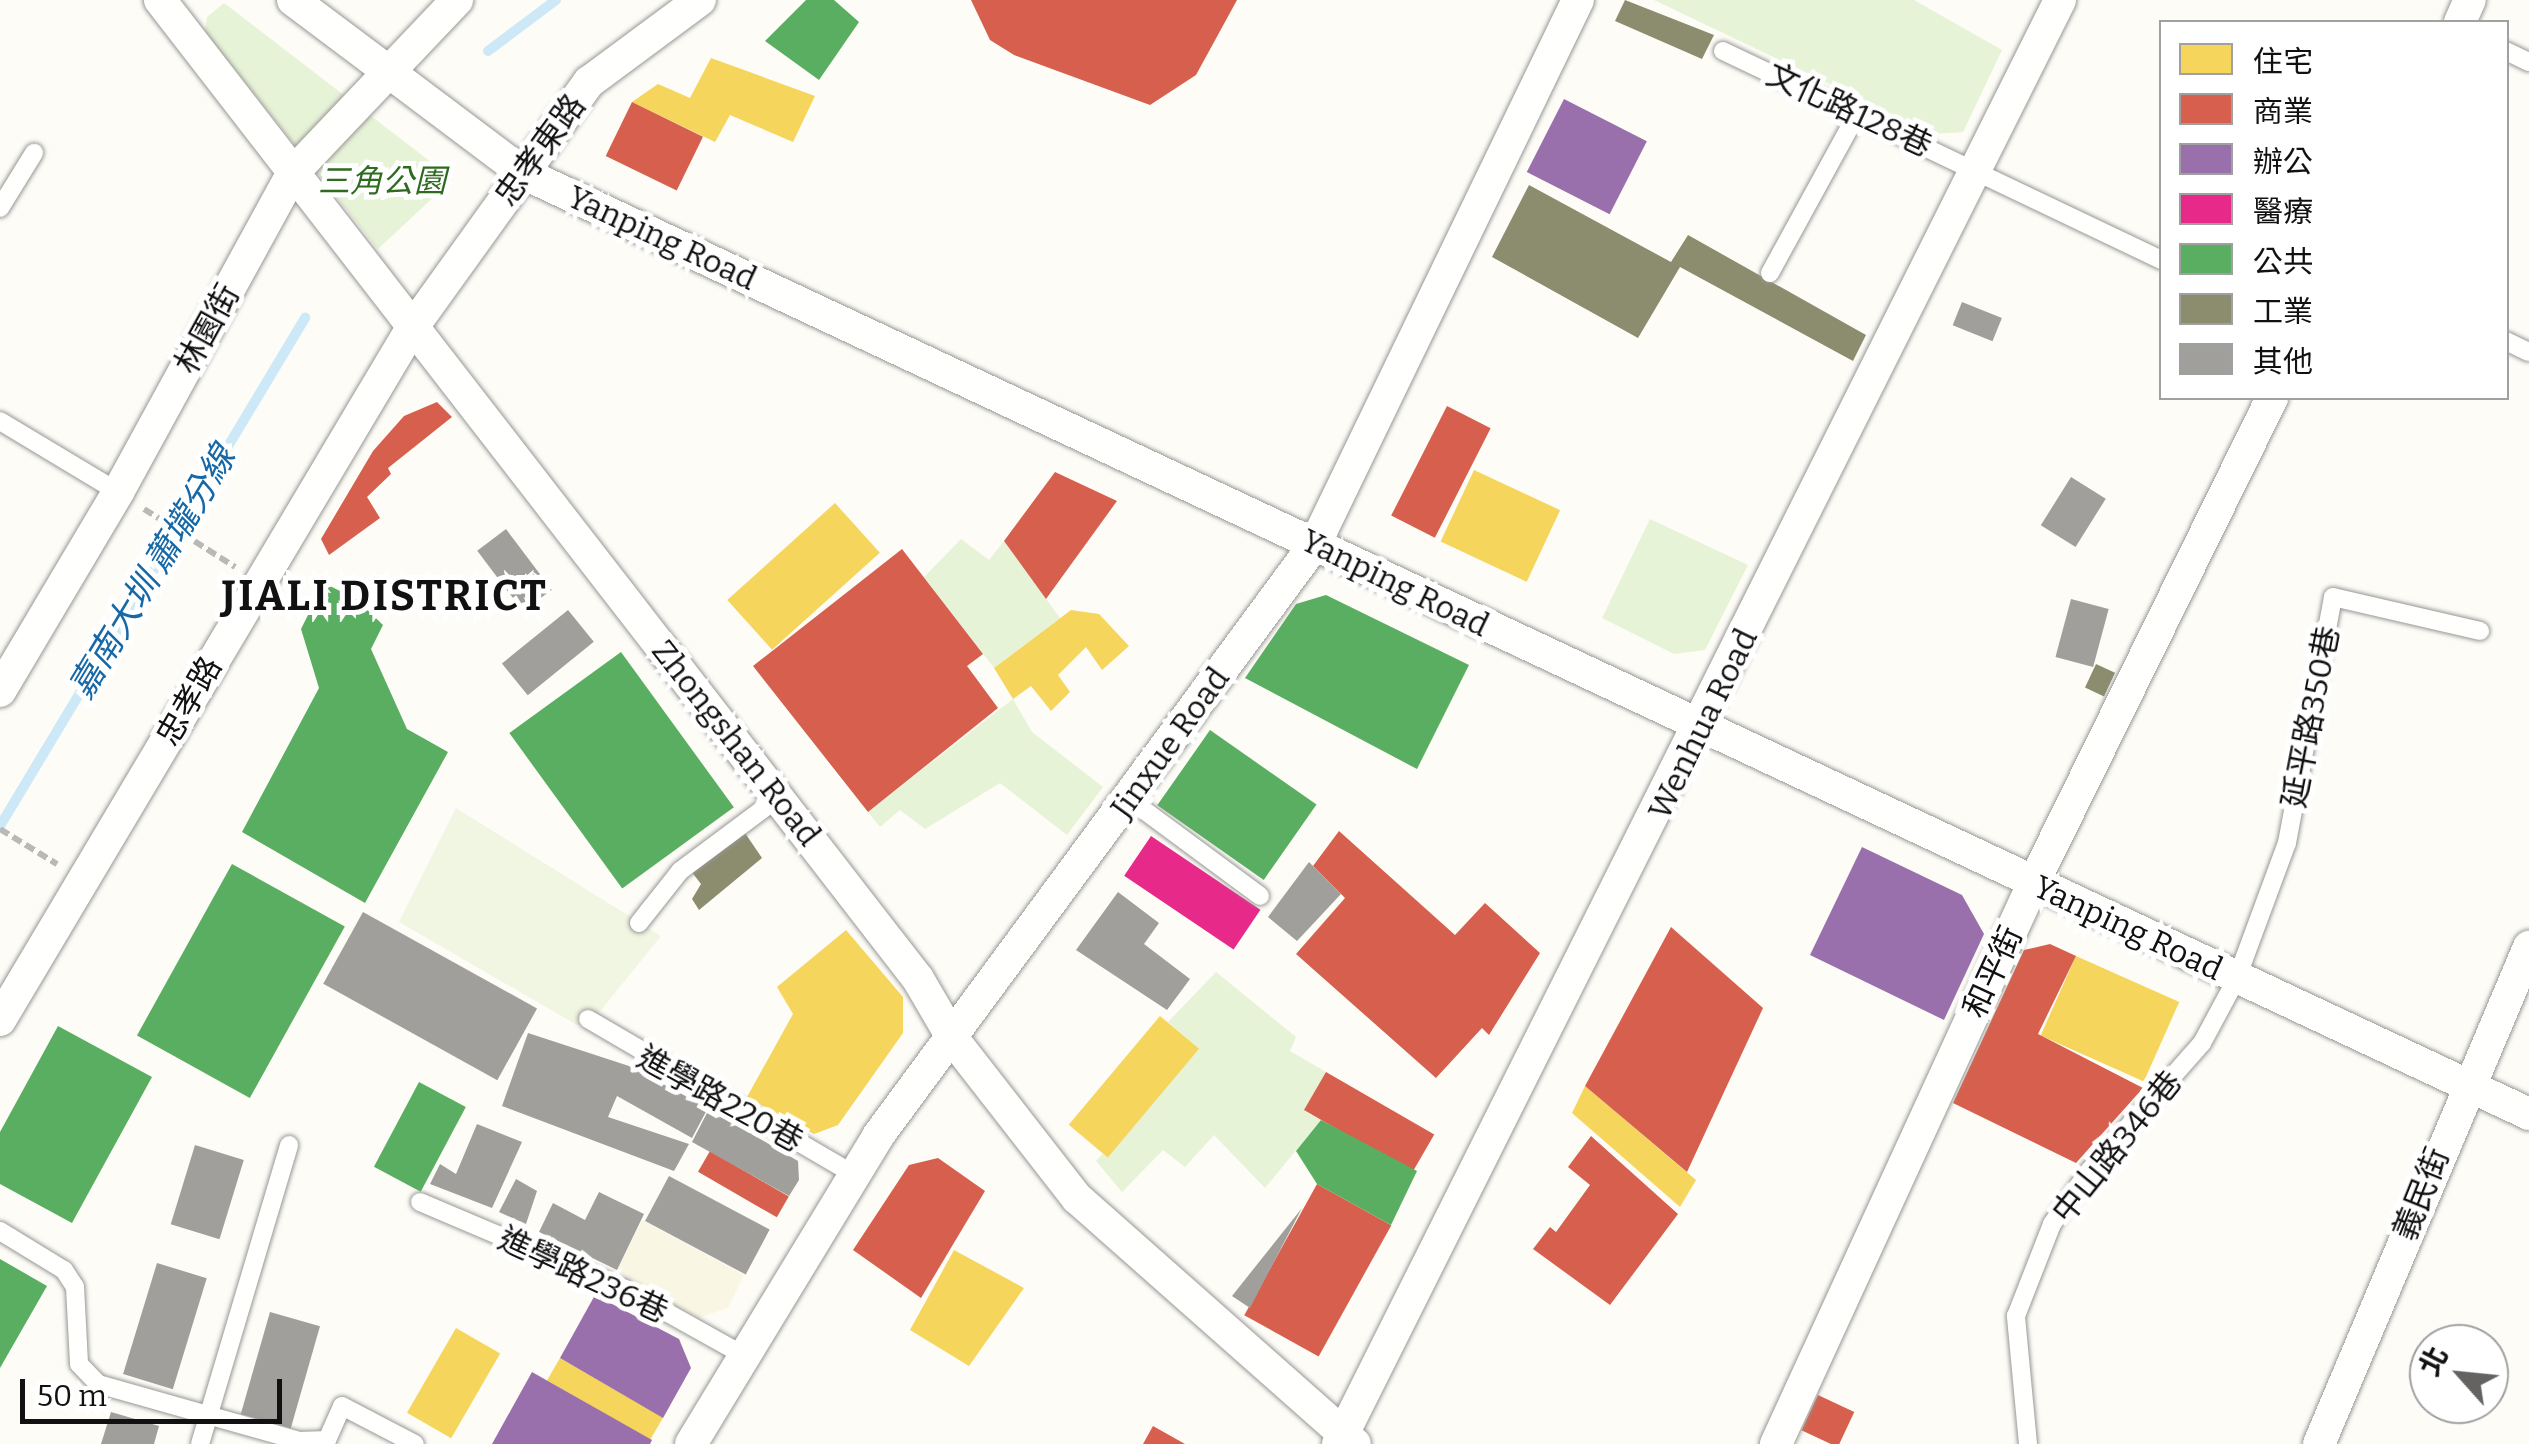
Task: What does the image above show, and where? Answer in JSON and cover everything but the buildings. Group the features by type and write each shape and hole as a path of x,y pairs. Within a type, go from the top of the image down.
{"street":[{"name":"Zhongshan Road","path":"160,0 410,331 918,978 953,1039 1077,1198 1346,1441"},
{"name":"Yanping Road","path":"293,0 523,173 1315,544 1700,730 2529,1114"},
{"name":"林園街","path":"0,691 127,498 292,174 385,71 457,0"},
{"name":"忠孝東路","path":"410,331 589,82 700,0"},
{"name":"Jinxue Road","path":"691,1444 855,1175 1315,544 1578,0"},
{"name":"Wenhua Road","path":"1346,1441 2060,0"},
{"name":"忠孝路","path":"0,1020 410,331"},
{"name":"和平街","path":"1776,1444 2034,884 2271,400"},
{"name":"義民街","path":"2320,1444 2466,1084 2529,946"}],"lane":[{"name":"文化路128巷","path":"1724,51 2159,259"},
{"path":"1770,273 1857,114"},
{"path":"0,208 34,153"},
{"path":"0,421 127,498"},
{"name":"延平路350巷","path":"2237,978 2287,843 2334,596 2480,632"},
{"path":"639,922 680,871 778,798"},
{"path":"1129,799 1260,896"},
{"name":"中山路346巷","path":"2028,1444 2016,1316 2052,1224 2090,1170 2202,1043 2237,978"},
{"name":"進學路220巷","path":"588,1019 855,1175"},
{"path":"200,1444 289,1145"},
{"name":"進學路236巷","path":"420,1202 625,1288 743,1355"},
{"path":"0,1231 64,1270 75,1287 84,1376 298,1441 327,1440 342,1406 416,1444"}],"path":[{"path":"127,498 234,567"},
{"path":"0,830 58,865"}],"shaded area":[{"path":"642,1220 744,1275 728,1308 698,1318 617,1270"}],"green space":[{"path":"1654,0 1914,0 2002,50 1963,132 1934,134"},
{"name":"三角公園","path":"224,3 453,179 378,249 205,32 207,17"},
{"path":"1650,519 1748,565 1705,650 1674,654 1602,618"},
{"path":"961,539 989,560 1004,541 1060,618 994,668 924,577"},
{"path":"1013,699 1032,732 1103,787 1067,835 1000,783 925,829 900,810 880,827 868,812"},
{"path":"456,808 661,936 597,1015 577,1025 399,922"},
{"path":"1216,972 1296,1037 1290,1051 1326,1072 1305,1111 1321,1120 1265,1188 1214,1135 1185,1167 1163,1150 1122,1192 1096,1161 1199,1049 1168,1022"}],"waterway":[{"name":"嘉南大圳 蕭壠分線","path":"488,51 556,0"},
{"name":"嘉南大圳 蕭壠分線","path":"0,826 305,318"}],"district":[{"name":"JIALI DISTRICT","path":"385,596"}]}
